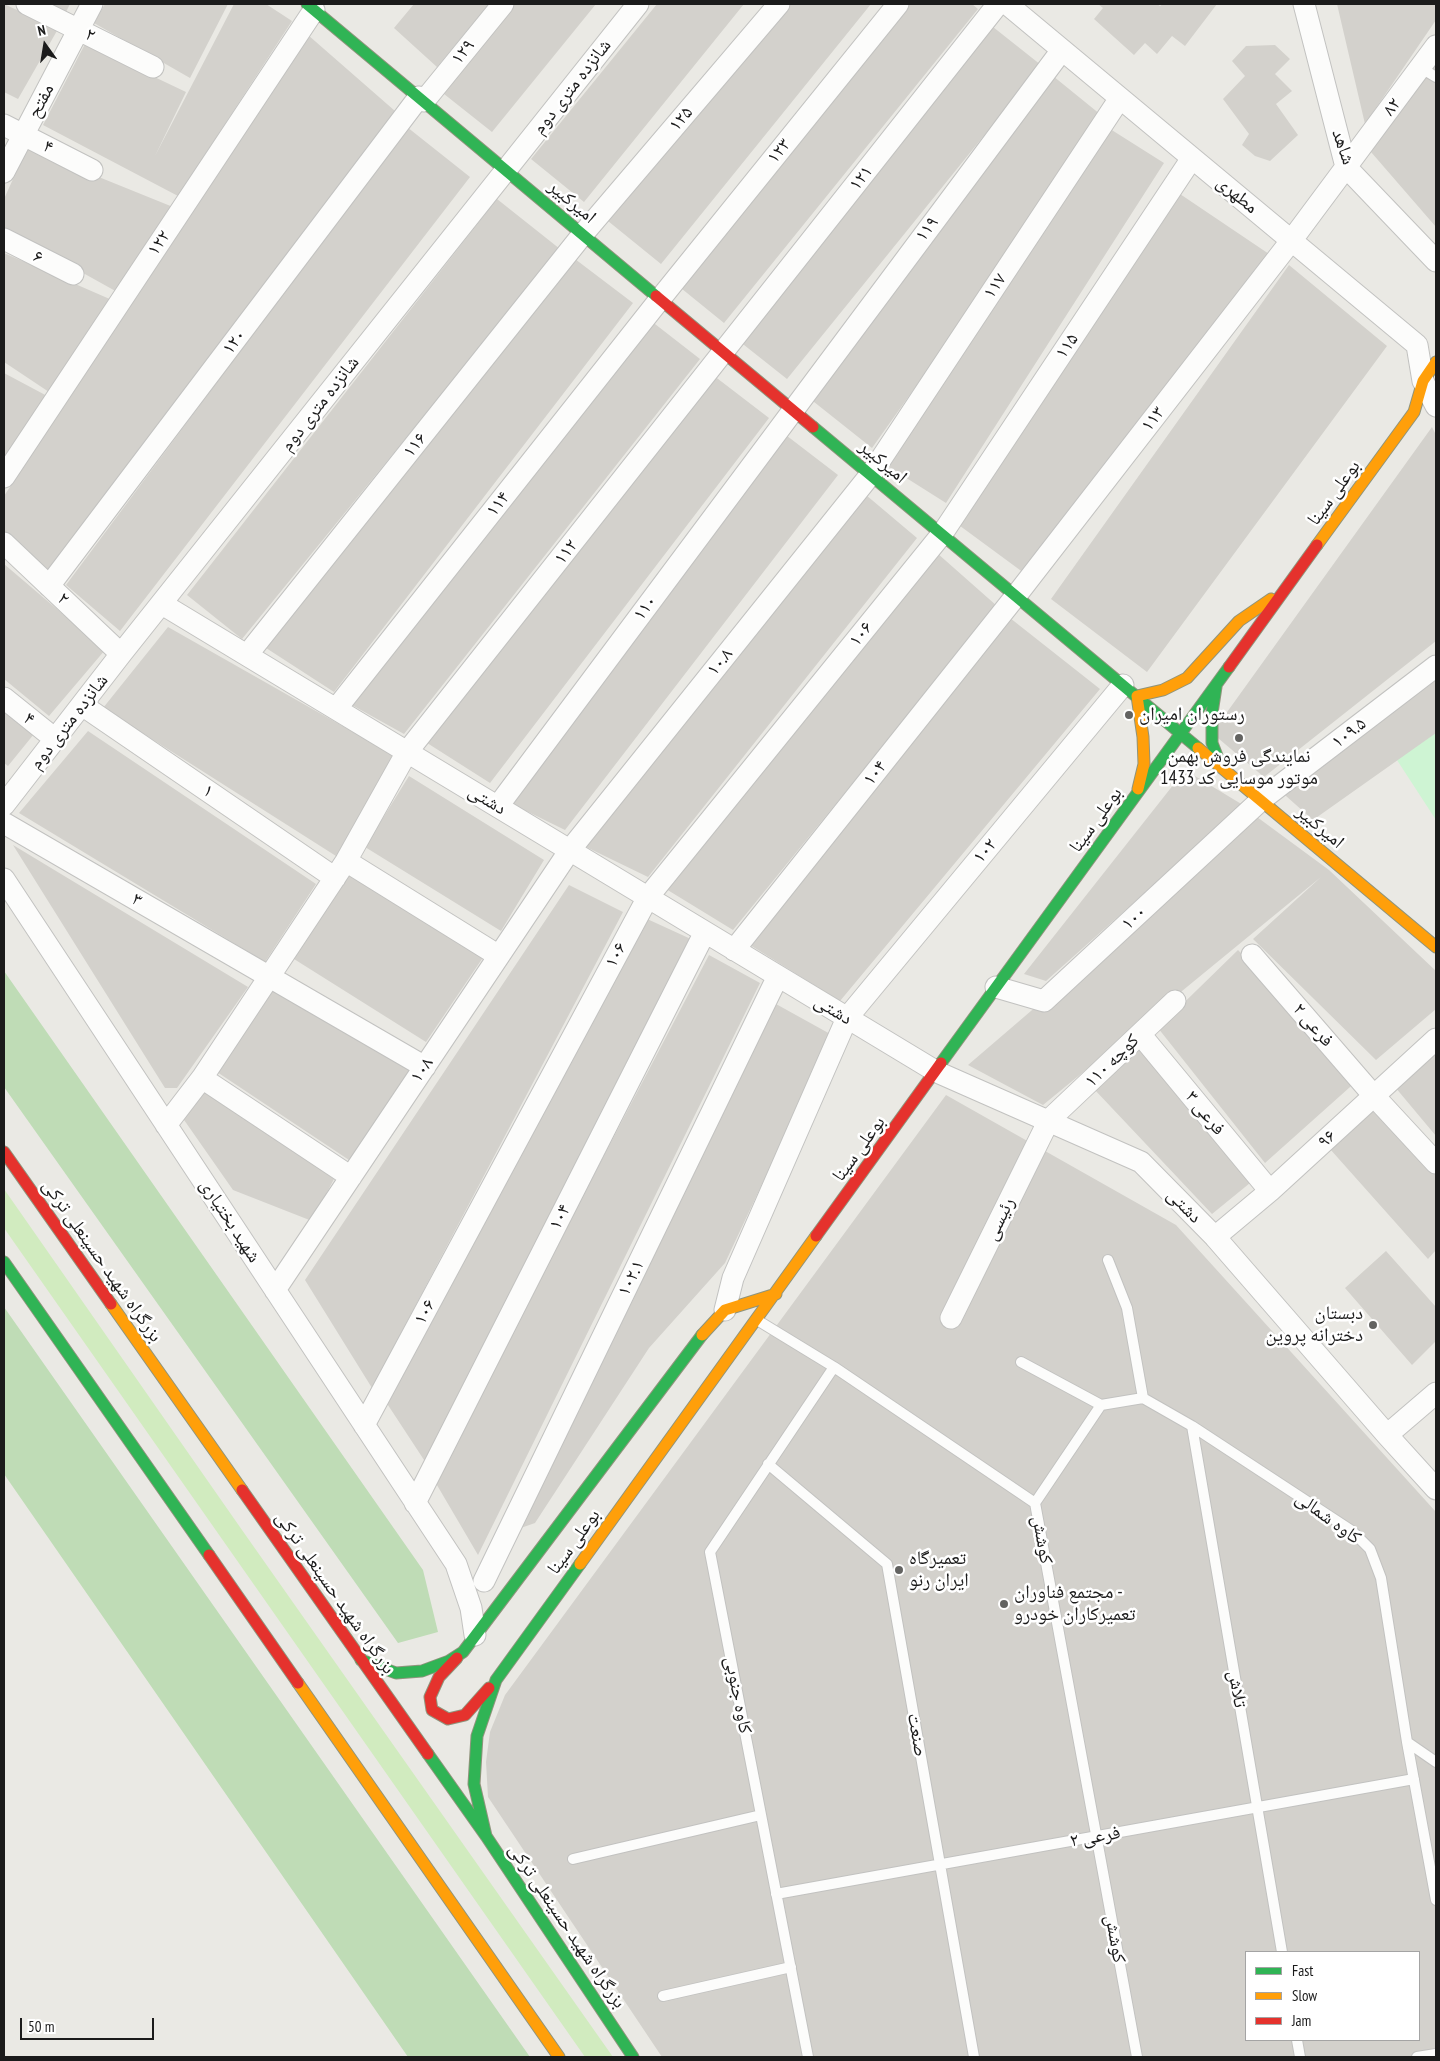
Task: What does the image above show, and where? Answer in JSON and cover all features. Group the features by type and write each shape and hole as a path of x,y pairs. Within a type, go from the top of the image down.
{"main road":[{"name":"امیرکبیر","path":"311,7 1261,800 1433,937"},
{"name":"بوعلی سینا","path":"361,1660 396,1673 422,1670 449,1661 469,1644 703,1334 743,1315 776,1294 937,1072 996,987 1414,412 1423,381 1436,362"},
{"path":"1138,793 1144,764 1143,737 1130,690 1163,690 1187,678 1206,660 1238,621 1287,588"},
{"path":"1217,685 1212,714 1212,742 1221,766"},
{"name":"بزرگراه شهید حسینعلی ترکی","path":"4,1152 486,1836 633,2057"},
{"path":"4,1262 559,2057"},
{"path":"743,1315 776,1294"},
{"name":"بوعلی سینا","path":"486,1836 474,1784 477,1736 496,1680 743,1315"},
{"path":"469,1644 439,1677 430,1697 432,1710 448,1718 465,1715 496,1680"}],"street":[{"name":"۲","path":"27,4 153,67"},
{"name":"مفتح","path":"4,172 92,4"},
{"name":"۱۲۹","path":"422,99 503,4"},
{"name":"شانزده متری دوم","path":"4,805 121,654 638,4"},
{"name":"۱۲۵","path":"583,234 779,4"},
{"name":"۱۲۳","path":"660,299 898,4"},
{"name":"۱۲۱","path":"724,352 998,4"},
{"name":"مطهری","path":"1007,4 1417,346 1423,381 1436,406"},
{"name":"شاهد","path":"1304,4 1346,167 1436,261"},
{"name":"۱۲۲","path":"4,477 311,7"},
{"name":"۸۲","path":"1291,240 1346,167 1429,72 1436,46"},
{"name":"۱۱۹","path":"793,410 1062,50"},
{"name":"۱۱۷","path":"871,474 1120,98"},
{"name":"۱۲۰","path":"49,586 422,99"},
{"name":"۴","path":"4,125 92,170"},
{"name":"۱۱۵","path":"942,534 1192,158"},
{"name":"۱۱۶","path":"247,655 583,234"},
{"name":"۶","path":"4,239 72,274"},
{"name":"۱۱۳","path":"1015,596 1291,240"},
{"name":"۱۱۴","path":"336,709 660,299"},
{"name":"۱۱۲","path":"166,1125 202,1078 340,869 407,752 724,352"},
{"name":"۱۱۰","path":"498,806 793,410"},
{"name":"۱۰.۸","path":"570,850 871,474"},
{"name":"۱۰۶","path":"364,1425 648,897 942,534"},
{"name":"۲","path":"4,543 121,654"},
{"name":"۱۰۴","path":"734,950 1015,596"},
{"name":"دشتی","path":"162,604 937,1072 1050,1120 1141,1162 1215,1237 1387,1435 1436,1488"},
{"name":"۱۰۹.۵","path":"1261,800 1436,666"},
{"name":"۱۰۲","path":"743,1315 732,1278 847,1018 1130,690"},
{"name":"۴","path":"4,698 55,739"},
{"name":"۱","path":"82,705 340,869 499,956"},
{"name":"۱۰۰","path":"996,987 1044,1001 1261,800"},
{"name":"۳","path":"4,823 425,1067"},
{"name":"۱۰۸","path":"275,1290 570,850"},
{"name":"شهید بختیاری","path":"4,878 456,1564"},
{"name":"۱۰۴","path":"415,1503 705,932"},
{"name":"فرعی ۲","path":"1252,955 1374,1096 1436,1163"},
{"name":"۱۰۲.۱","path":"484,1581 778,976"},
{"name":"کوچه ۱۱۰","path":"1050,1120 1175,1001"},
{"name":"فرعی ۳","path":"1140,1034 1270,1192"},
{"name":"۹۶","path":"1215,1237 1270,1192 1436,1038"},
{"path":"202,1078 351,1177"},
{"name":"رئیسی","path":"952,1318 1050,1120"},
{"path":"1387,1435 1436,1393"},
{"path":"456,1564 484,1581 496,1583 519,1578"},
{"path":"456,1564 471,1608 469,1644"}],"lane":[{"path":"1021,1362 1101,1406 1143,1398 1127,1308 1108,1260"},
{"name":"کوشش","path":"743,1315 834,1367 1035,1503 1137,2057"},
{"name":"کاوه جنوبی","path":"808,2057 710,1552 834,1367"},
{"name":"کاوه شمالی","path":"1143,1398 1192,1426 1352,1531 1370,1550 1381,1578 1407,1742 1436,1900"},
{"path":"1035,1503 1101,1406"},
{"name":"تلاش","path":"1192,1426 1282,1951"},
{"name":"صنعت","path":"768,1464 886,1564 974,2057"},
{"path":"1407,1742 1436,1762"},
{"name":"فرعی ۲","path":"776,1894 1414,1779"},
{"path":"573,1859 761,1815"},
{"path":"663,1996 791,1967"},
{"path":"1297,2041 1300,2057"},
{"path":"1417,2057 1436,2054"}],"green space":[{"path":"1436,731 1436,820 1395,757"},
{"path":"4,971 423,1570 438,1632 398,1643 4,1087"},
{"path":"4,1189 613,2057 585,2057 4,1228"},
{"path":"4,1307 530,2057 408,2057 4,1474"}],"building":[{"path":"4,4 58,29 18,99 4,92"},
{"path":"50,4 70,4 66,12"},
{"path":"105,4 228,4 190,78 94,23"},
{"path":"234,4 266,4 292,21 178,196 43,125 85,44 186,92 155,156"},
{"path":"414,4 489,4 437,67 394,28"},
{"path":"509,4 596,4 492,132 439,90"},
{"path":"657,4 744,4 584,202 531,159"},
{"path":"784,4 871,4 661,264 608,221"},
{"path":"895,4 972,4 978,9 724,323 671,280"},
{"path":"1098,4 1157,4 1160,6 1163,4 1217,4 1185,46 1172,36 1157,54 1145,43 1134,55 1094,19 1103,8"},
{"path":"1337,4 1436,4 1436,20 1365,124"},
{"path":"988,23 1041,65 787,379 734,337"},
{"path":"308,35 395,111 48,577 4,531 4,496"},
{"path":"1275,45 1290,59 1275,74 1292,91 1276,104 1298,135 1270,161 1255,156 1242,145 1249,134 1223,99 1245,76 1232,61 1246,46"},
{"path":"1436,57 1436,227 1371,152"},
{"path":"1053,76 1106,119 872,448 799,390"},
{"path":"407,127 470,177 120,631 66,585"},
{"path":"1107,127 1164,163 946,503 889,467"},
{"path":"27,148 173,207 119,293 4,229 4,199"},
{"path":"1180,194 1269,254 1024,573 952,520"},
{"path":"497,199 560,249 242,639 187,595"},
{"path":"4,253 112,300 52,394 4,362"},
{"path":"575,259 633,303 334,692 263,646"},
{"path":"1289,265 1387,346 1147,672 1051,599"},
{"path":"646,317 700,359 404,734 350,704"},
{"path":"709,372 769,418 490,783 424,741"},
{"path":"4,373 49,397 4,464"},
{"path":"1432,427 1436,435 1436,641 1264,777 1212,733"},
{"path":"778,429 838,475 565,830 510,803"},
{"path":"866,495 917,538 648,877 582,845"},
{"path":"937,553 997,606 733,930 666,889"},
{"path":"4,564 105,650 49,716 4,679"},
{"path":"1010,618 1100,689 840,1001 750,945"},
{"path":"168,627 397,757 336,856 103,708"},
{"path":"1436,666 1436,733 1313,820 1277,788"},
{"path":"4,706 34,734 8,766 4,763"},
{"path":"88,731 316,884 265,962 19,813"},
{"path":"1185,770 1243,805 1046,981 1024,974"},
{"path":"409,776 544,860 501,931 365,847"},
{"path":"1257,817 1329,870 1436,971 1436,1009 1376,1060 1253,939 1321,877 1043,1105 968,1065"},
{"path":"13,845 248,987 177,1088 165,1088"},
{"path":"348,871 484,956 426,1042 294,959"},
{"path":"569,885 623,912 372,1388 305,1280"},
{"path":"645,918 693,940 426,1463 386,1402"},
{"path":"1238,950 1359,1079 1265,1163 1158,1028"},
{"path":"709,955 760,983 478,1555 434,1480"},
{"path":"274,986 413,1070 349,1160 217,1072"},
{"path":"776,1004 832,1035 725,1263 649,1348 535,1523 515,1530"},
{"path":"1142,1047 1250,1183 1212,1214 1094,1089"},
{"path":"1436,1050 1436,1136 1395,1087"},
{"path":"203,1088 334,1179 312,1221 233,1190 182,1117"},
{"name":"مجتمع فناوران - تعمیرکاران خودرو","path":"946,1095 1176,1225 1436,1512 1436,2057 662,2057 488,1797 486,1762 490,1732 505,1695"},
{"path":"1374,1105 1436,1173 1436,1250 1428,1259 1330,1149"},
{"path":"1386,1251 1436,1307 1436,1341 1412,1365 1345,1288"}],"traffic: fast":[{"path":"307,4 656,296"},
{"path":"813,427 1198,748"},
{"path":"941,1063 1229,667"},
{"path":"1216,687 1212,713 1212,743 1221,766"},
{"path":"4,1262 209,1555"},
{"path":"361,1660 396,1673 422,1671 449,1661 463,1652 702,1335"},
{"path":"486,1836 474,1784 477,1736 496,1680 580,1564"},
{"path":"428,1754 486,1836 633,2057"}],"traffic: slow":[{"path":"1317,545 1414,412 1423,381 1436,362"},
{"path":"1138,789 1144,764 1143,737 1137,696 1163,690 1187,678 1239,621 1271,599"},
{"path":"1198,748 1436,947"},
{"path":"580,1564 816,1236"},
{"path":"702,1335 725,1310 776,1294"},
{"path":"111,1304 242,1490"},
{"path":"298,1683 559,2057"}],"traffic: jam":[{"path":"656,296 813,427"},
{"path":"1229,667 1317,545"},
{"path":"816,1236 941,1063"},
{"path":"4,1152 111,1304"},
{"path":"242,1490 428,1754"},
{"path":"209,1555 298,1683"},
{"path":"457,1658 439,1677 430,1697 432,1710 448,1719 465,1715 489,1688"}],"place":[{"name":"رستوران امیران","path":"1129,715"},
{"name":"نمایندگی فروش بهمن موتور موسایی کد 1433","path":"1239,738"},
{"name":"دبستان دخترانه پروین","path":"1373,1325"},
{"name":"تعمیرگاه ایران رنو","path":"899,1570"},
{"name":"مجتمع فناوران - تعمیرکاران خودرو","path":"1004,1604"}]}
